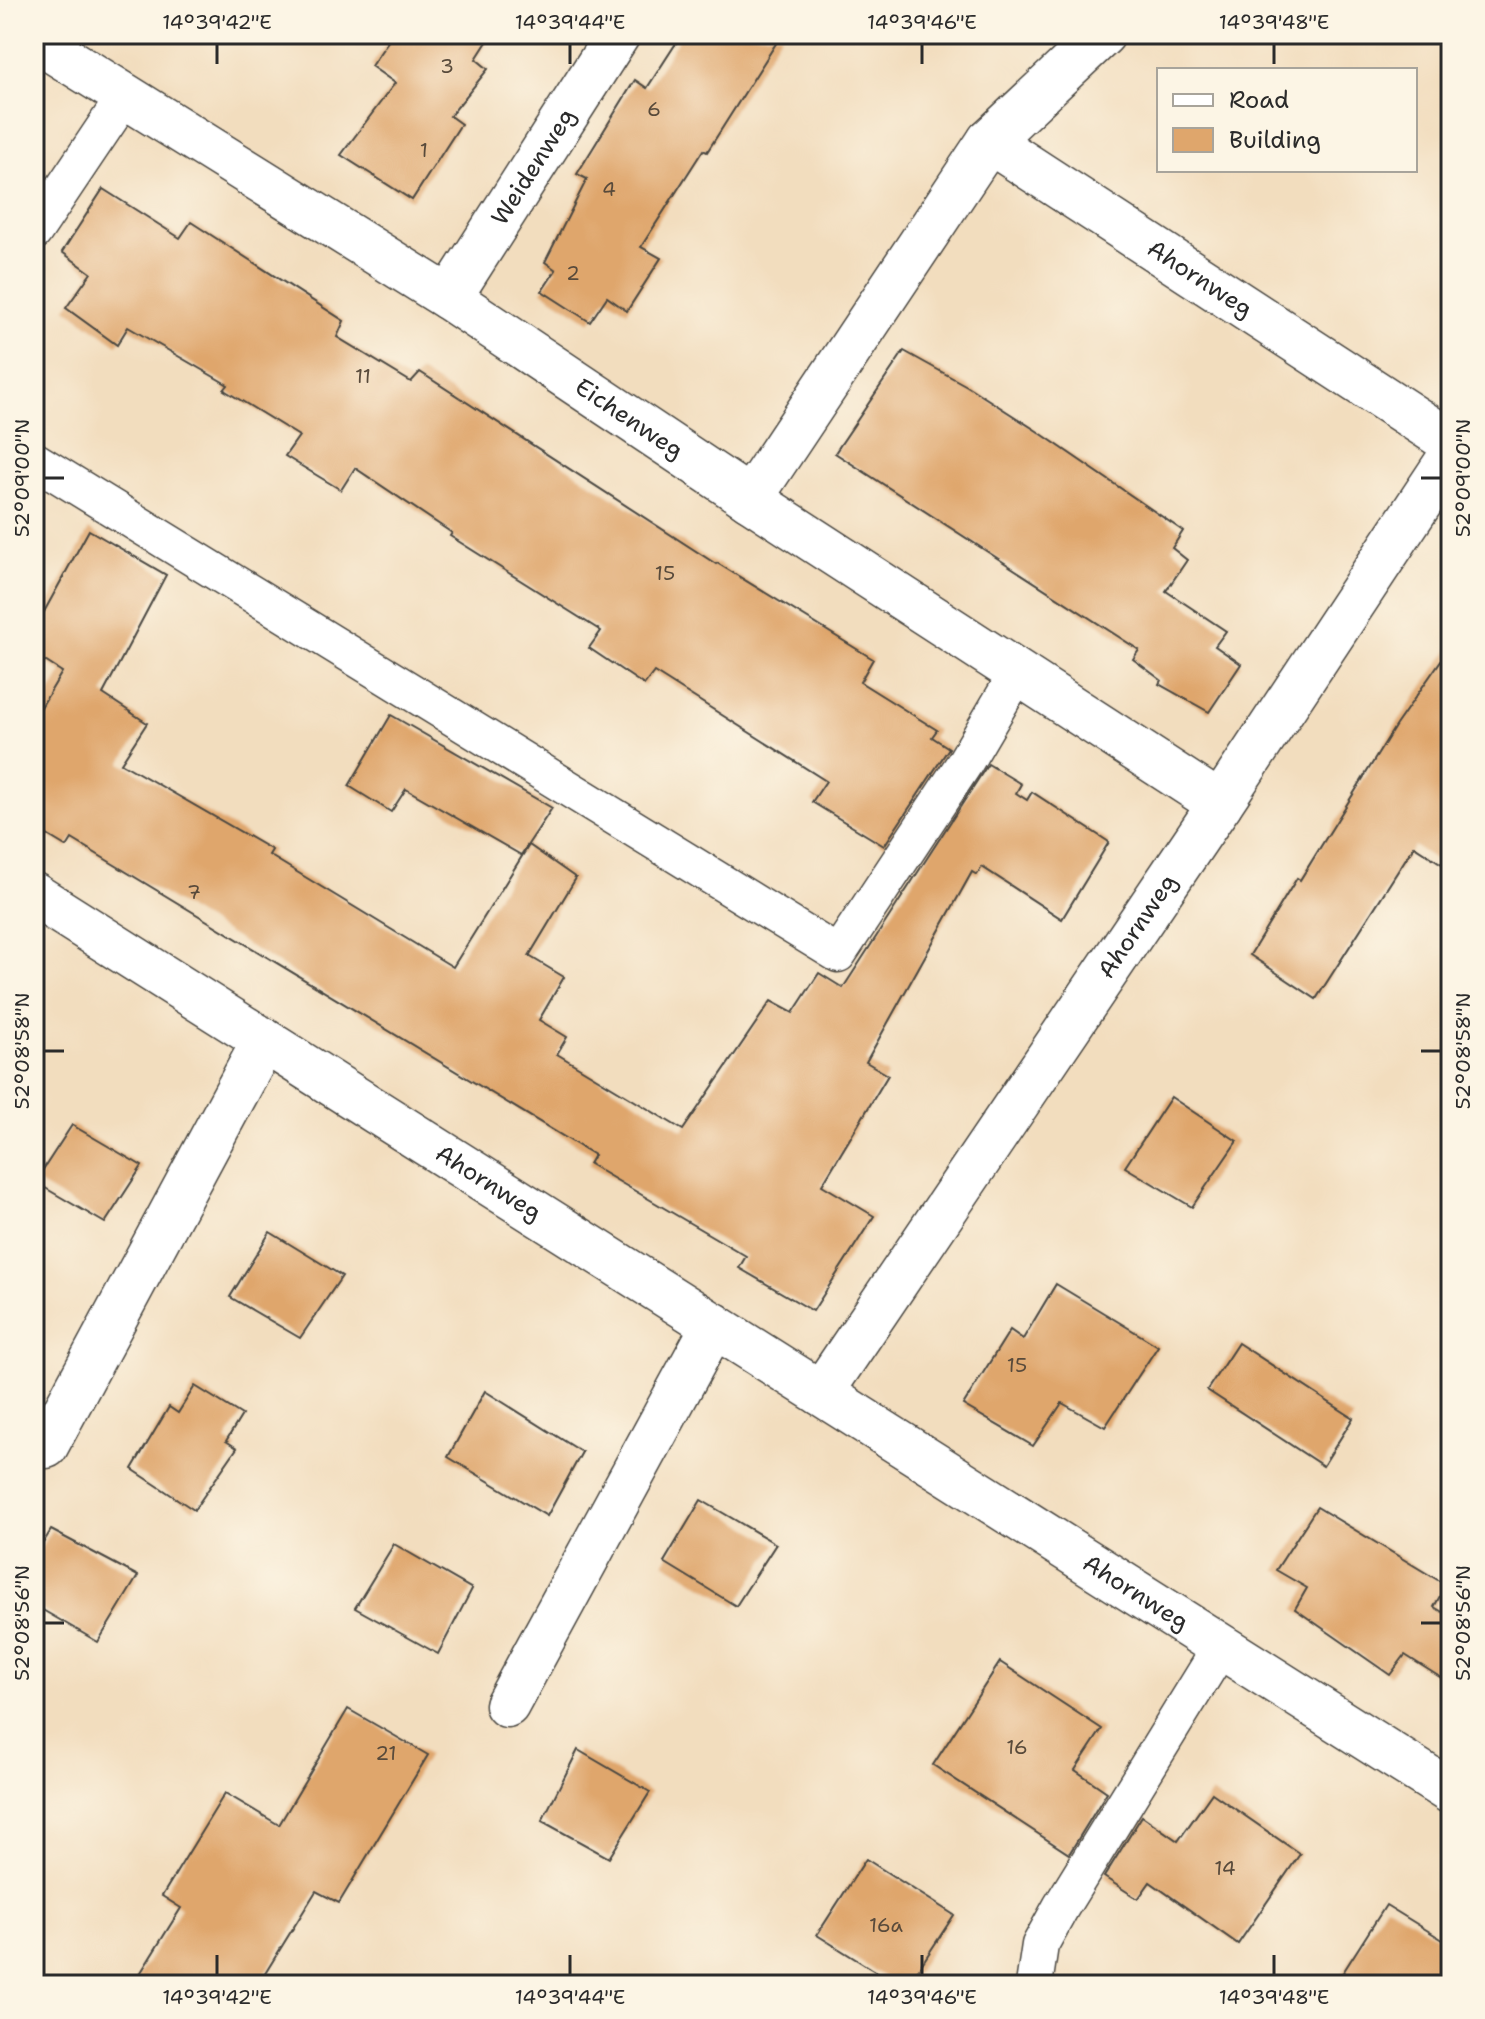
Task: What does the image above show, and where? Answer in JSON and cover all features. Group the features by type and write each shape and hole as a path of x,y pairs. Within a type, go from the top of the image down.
{"street":[{"name":"Weidenweg","path":"449,298 618,34"},
{"path":"750,499 989,141 1103,34"},
{"name":"Eichenweg","path":"34,39 449,298 750,499 1220,804"},
{"name":"Ahornweg","path":"989,141 1451,442"},
{"name":"Ahornweg","path":"821,1393 1220,804 1451,456"},
{"name":"Ahornweg","path":"34,895 1451,1792"},
{"path":"46,1446 264,1041"},
{"path":"507,1705 714,1325"}],"lane":[{"path":"34,232 126,95"},
{"path":"34,460 838,954 964,764 1017,674"},
{"path":"1034,1985 1040,1945 1054,1919 1221,1647"}],"building":[{"path":"393,34 492,34 476,59 488,69 450,116 461,124 412,200 341,155 395,83 371,66"},
{"path":"682,34 782,34 707,152 703,150 641,247 661,258 627,311 607,297 590,322 542,291 556,270 545,262 587,179 577,174 635,80 647,88"},
{"path":"103,189 180,238 191,222 344,321 337,337 411,382 420,372 716,564 873,659 860,682 937,730 932,737 949,748 884,846 812,802 826,781 654,672 644,685 589,648 601,631 450,536 452,533 355,468 341,490 285,456 299,436 224,390 228,385 128,327 117,345 66,308 91,273 62,252"},
{"path":"904,351 967,386 1037,431 1183,531 1172,548 1187,560 1166,591 1226,631 1215,646 1241,664 1209,712 1159,684 1161,680 1133,659 1139,650 835,453"},
{"path":"89,530 166,575 103,694 147,723 121,763 272,850 269,855 453,967 529,845 576,878 529,956 564,977 539,1020 567,1037 557,1054 683,1130 771,1001 793,1013 819,973 843,988 988,764 1021,784 1016,793 1027,800 1032,792 1109,842 1062,919 982,867 977,875 972,872 866,1062 888,1075 822,1185 874,1216 813,1311 739,1268 746,1256 589,1164 594,1155 72,839 67,847 34,827 34,719 62,672 34,654 34,630"},
{"path":"1451,646 1451,870 1414,846 1316,999 1250,955 1396,725"},
{"path":"391,715 552,808 521,855 406,789 391,812 349,786"},
{"path":"1171,1097 1237,1141 1192,1207 1125,1167"},
{"path":"72,1125 142,1166 105,1223 35,1182"},
{"path":"270,1232 342,1276 300,1338 230,1297"},
{"path":"1056,1284 1158,1346 1105,1427 1062,1403 1033,1446 963,1405 1010,1330 1023,1339"},
{"path":"1238,1343 1353,1418 1323,1466 1207,1390"},
{"path":"195,1386 242,1415 226,1441 237,1448 194,1510 132,1469 169,1407 178,1413"},
{"path":"485,1391 582,1452 547,1516 448,1457"},
{"path":"701,1500 776,1544 736,1606 664,1562"},
{"path":"1317,1507 1446,1585 1434,1607 1451,1617 1451,1684 1405,1655 1390,1675 1295,1609 1307,1588 1276,1570"},
{"path":"51,1530 138,1576 98,1642 34,1605 34,1558"},
{"path":"394,1544 472,1589 438,1654 355,1608"},
{"path":"1000,1662 1102,1729 1075,1770 1107,1792 1069,1854 933,1765"},
{"path":"348,1709 428,1755 339,1903 316,1891 258,1985 133,1985 181,1908 162,1896 225,1793 279,1825"},
{"path":"578,1750 650,1792 609,1858 542,1821"},
{"path":"1212,1793 1300,1854 1238,1944 1150,1882 1138,1899 1104,1877 1142,1816 1178,1841"},
{"path":"866,1859 954,1915 908,1985 897,1985 817,1935"},
{"path":"1386,1905 1451,1945 1451,1985 1335,1985"}]}
